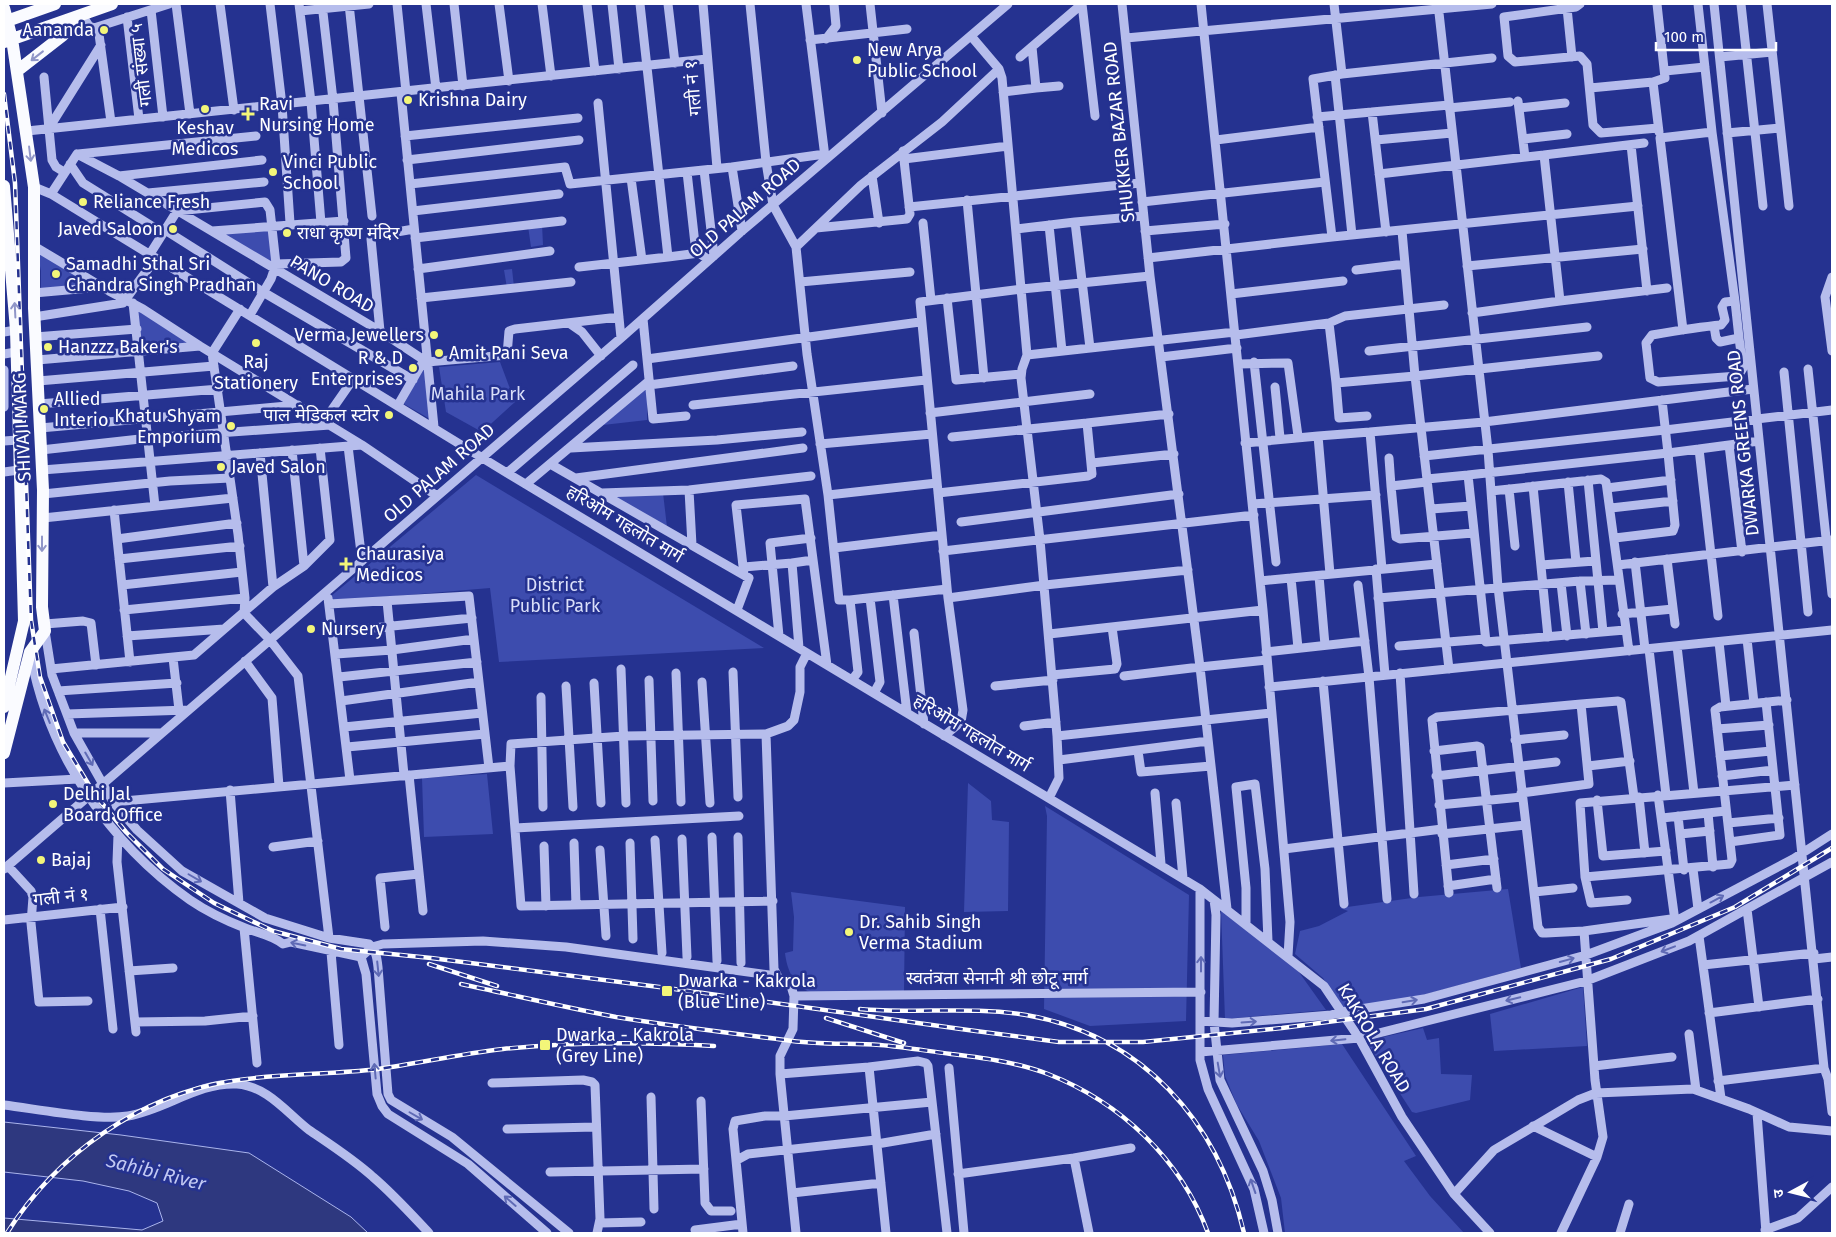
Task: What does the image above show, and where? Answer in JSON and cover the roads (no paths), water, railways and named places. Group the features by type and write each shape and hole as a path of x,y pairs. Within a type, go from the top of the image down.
{"main road":[{"path":"5,17 55,4"},
{"path":"8,40 112,4"},
{"path":"18,71 62,36 82,15"},
{"name":"SHIVAJI MARG","path":"5,17 8,40 18,71 34,186 34,317 43,494 42,607 45,628"},
{"name":"SHIVAJI MARG","path":"4,192 10,331 10,353 7,373 18,440 24,621 4,707"},
{"path":"30,652 24,621 42,607"},
{"path":"4,753 30,652 45,628"}],"street":[{"path":"82,15 89,26 98,27 169,4"},
{"path":"176,4 190,114"},
{"path":"220,4 234,110"},
{"path":"270,4 282,105 290,223"},
{"path":"321,223 311,102 299,7 369,4"},
{"path":"397,4 405,136 434,427"},
{"path":"426,4 436,89"},
{"path":"454,4 463,86"},
{"path":"500,4 509,81"},
{"path":"542,4 551,76"},
{"path":"587,4 595,72"},
{"path":"612,4 619,69"},
{"path":"640,4 668,257"},
{"path":"668,4 674,63"},
{"name":"गली नं १","path":"703,4 717,168"},
{"path":"750,4 766,162 773,205 796,247 805,338 828,495 839,600 893,595 947,594 1188,570"},
{"path":"410,184 556,167 567,169 570,184 825,157 806,4"},
{"path":"826,39 836,26 834,4"},
{"path":"870,4 882,113"},
{"name":"OLD PALAM ROAD","path":"6,867 161,733 184,710 270,640 601,356 825,157 882,113 1008,4"},
{"path":"1020,58 1082,4"},
{"path":"1082,4 1094,116"},
{"name":"SHUKKER BAZAR ROAD","path":"1122,4 1143,216 1183,523 1227,909"},
{"path":"1201,4 1222,194 1263,610 1270,713 1290,922 1288,956"},
{"path":"1334,4 1340,115 1352,236"},
{"path":"1126,38 1439,6 1492,4"},
{"path":"1580,4 1576,7 1504,17 1503,22 1508,56 1511,61 1580,56 1584,59 1590,88 1593,125 1596,131 1601,133 1658,128"},
{"path":"1590,88 1653,82 1665,78 1657,4"},
{"path":"1698,4 1712,132 1735,300 1742,321 1739,338 1743,368 1738,376 1654,381 1650,378 1646,342 1652,335 1724,323 1722,307 1724,302 1735,300"},
{"name":"DWARKA GREENS ROAD","path":"1714,4 1727,133 1742,321 1759,441 1804,878 1814,956 1824,1068 1830,1080 1832,1112"},
{"path":"1741,4 1763,206"},
{"path":"1767,4 1789,206"},
{"path":"349,5 372,216"},
{"path":"275,266 344,260 346,253 333,100 322,6"},
{"path":"1439,6 1454,164 1488,450 1498,588 1538,927 1542,933 1584,931 1675,920"},
{"path":"1567,8 1572,57"},
{"name":"गली संख्या ५","path":"151,10 164,117"},
{"path":"127,17 139,120"},
{"path":"98,27 111,122"},
{"path":"810,40 907,29"},
{"path":"971,36 999,69 1003,92 1027,355 1022,374 1024,402 1045,585 1059,760 1059,778 1049,798"},
{"path":"50,128 101,45"},
{"path":"1032,47 1036,88"},
{"path":"1720,57 1772,52"},
{"path":"1332,237 1313,79 1338,74 1492,58"},
{"path":"27,131 707,59"},
{"path":"1665,71 1705,67"},
{"path":"796,247 872,176 904,155 999,69"},
{"path":"44,77 53,165 67,168 82,183 413,380"},
{"path":"1653,82 1682,330"},
{"path":"1003,92 1059,86"},
{"path":"598,103 604,181 621,338"},
{"path":"1318,117 1449,106 1565,103"},
{"path":"1516,104 1524,157"},
{"path":"1372,112 1386,232"},
{"path":"405,136 578,118"},
{"path":"1216,140 1319,128"},
{"path":"1727,133 1780,128"},
{"path":"1660,138 1712,132"},
{"path":"1376,140 1452,134"},
{"path":"1522,139 1566,134"},
{"path":"51,194 77,154 256,136"},
{"path":"408,160 579,140"},
{"path":"1380,174 1644,143"},
{"path":"1631,144 1648,290"},
{"path":"904,155 1008,146"},
{"name":"PANO ROAD","path":"77,154 119,176 212,232 275,266 426,361"},
{"path":"816,228 907,219 910,214 910,206 904,155"},
{"path":"1544,155 1560,301"},
{"path":"119,176 262,160"},
{"path":"732,167 742,231"},
{"path":"579,267 696,253 712,258 704,170"},
{"path":"686,172 696,253"},
{"path":"872,176 879,223"},
{"path":"631,178 642,260"},
{"path":"148,193 264,182"},
{"path":"1142,202 1325,182"},
{"path":"910,206 1140,183"},
{"name":"हरिओम गहलोत मार्ग","path":"34,186 51,194 482,458 1200,889"},
{"path":"413,211 559,194"},
{"path":"967,200 984,378"},
{"path":"155,506 137,329 130,302 164,232 177,211 266,202 270,210 275,266 250,315"},
{"path":"1148,258 1638,206"},
{"path":"1016,228 1143,216"},
{"path":"212,232 290,223 344,221"},
{"path":"385,234 415,234 562,221"},
{"path":"1075,222 1090,348"},
{"path":"923,224 931,300"},
{"path":"1145,231 1225,224"},
{"path":"1048,225 1062,351"},
{"path":"1402,231 1415,376 1449,669"},
{"path":"371,239 380,331"},
{"path":"34,246 130,302 298,405 362,445 437,496"},
{"path":"418,268 550,250"},
{"path":"1467,266 1643,250"},
{"path":"1356,270 1405,264"},
{"path":"800,282 910,272"},
{"path":"944,736 961,722 963,710 947,594 938,483 920,322 920,302 1055,285 1150,276"},
{"path":"1832,278 1826,290 1827,316 1832,351"},
{"path":"1231,294 1343,280"},
{"path":"421,298 571,282"},
{"path":"34,292 102,287"},
{"path":"1472,313 1667,288"},
{"path":"947,298 956,380 1022,374"},
{"path":"34,317 130,302"},
{"path":"1027,355 1159,339 1236,334 1329,323 1345,316 1444,305"},
{"path":"1827,316 1832,307"},
{"path":"240,309 212,353 219,389 223,434 240,546 245,598 244,613 270,640 298,676 329,938"},
{"path":"426,361 507,355 508,334 511,330 618,317"},
{"path":"643,319 653,419 686,416"},
{"path":"647,359 920,322"},
{"path":"569,323 582,332 601,356"},
{"path":"1329,323 1339,418 1367,416"},
{"path":"1714,326 1716,338 1720,342 1739,338"},
{"path":"1369,351 1474,341 1587,327"},
{"path":"36,337 137,329"},
{"path":"36,360 200,346"},
{"path":"1161,357 1237,348"},
{"path":"1336,383 1598,356"},
{"path":"398,405 426,361"},
{"path":"1254,362 1276,562"},
{"path":"1239,364 1285,362 1289,365 1298,436"},
{"path":"507,473 633,365"},
{"path":"38,381 214,366"},
{"path":"526,484 552,465 649,383 792,366"},
{"path":"1808,369 1830,540 1832,594"},
{"path":"1784,372 1808,612"},
{"path":"4,407 7,373"},
{"path":"327,423 354,378"},
{"path":"693,405 926,380"},
{"path":"1276,386 1280,438"},
{"path":"39,404 219,389"},
{"path":"1246,443 1298,436 1318,436 1484,422 1753,389"},
{"path":"930,413 1090,394"},
{"path":"1615,538 1673,531 1675,525 1662,400"},
{"path":"40,428 146,417 298,405"},
{"path":"1424,456 1832,410"},
{"path":"952,437 1169,414"},
{"path":"41,450 149,438 223,434 327,423"},
{"path":"938,493 1034,484 1090,476 1093,472 1087,423"},
{"path":"571,448 717,440 802,432"},
{"path":"1370,432 1376,495 1379,569 1378,598 1385,675"},
{"path":"820,444 932,434"},
{"path":"1318,436 1330,574"},
{"path":"4,441 18,440"},
{"path":"1391,486 1468,474 1668,453 1759,441"},
{"path":"42,470 362,445"},
{"path":"1730,445 1742,552"},
{"path":"348,446 362,561"},
{"path":"51,669 194,655 272,587 304,566 330,540 320,448"},
{"path":"576,478 803,448"},
{"path":"1699,449 1718,616"},
{"path":"292,450 304,566"},
{"path":"260,453 272,587"},
{"path":"1092,463 1174,454"},
{"path":"1389,458 1396,537 1473,533"},
{"path":"552,465 692,545 744,571 749,578 737,610"},
{"path":"4,472 19,470"},
{"path":"1468,474 1485,639 1488,643 1625,630"},
{"path":"602,493 689,490 811,476"},
{"path":"43,494 153,483 230,478"},
{"path":"1491,491 1588,480 1604,480 1612,508 1622,614 1629,651"},
{"path":"1588,480 1603,632"},
{"path":"1607,488 1671,480"},
{"path":"1568,482 1576,562"},
{"path":"828,495 938,483"},
{"path":"1532,486 1548,637"},
{"path":"1509,489 1515,546"},
{"path":"689,490 692,545"},
{"path":"961,522 1179,494"},
{"path":"1253,504 1376,495"},
{"path":"42,518 233,498"},
{"path":"744,571 736,505 805,499 827,665"},
{"path":"1612,508 1673,502"},
{"path":"1431,509 1471,506"},
{"path":"114,510 130,662"},
{"path":"943,551 1254,515"},
{"path":"117,538 236,523"},
{"path":"834,548 942,535"},
{"path":"779,636 770,544 811,538"},
{"path":"1618,565 1712,556 1830,540"},
{"path":"119,558 240,546"},
{"path":"744,571 772,564 814,560"},
{"path":"1667,560 1675,624"},
{"path":"1541,565 1595,561"},
{"path":"1635,562 1647,649 1662,795 1662,818 1675,920"},
{"path":"773,901 520,906 510,766 511,744 543,743 596,737 678,734 766,734 788,726 794,720 800,692 800,667 803,650 792,563"},
{"path":"1260,581 1437,564"},
{"path":"122,585 242,572"},
{"path":"1319,576 1325,645"},
{"path":"1291,578 1298,648"},
{"path":"1378,598 1580,581 1619,580"},
{"path":"1580,581 1586,634"},
{"path":"1561,583 1567,636"},
{"path":"1358,585 1369,677 1387,900"},
{"path":"327,591 339,677 350,780"},
{"path":"893,595 906,713"},
{"path":"329,604 469,596 489,768"},
{"path":"124,610 245,598"},
{"path":"870,598 880,682 874,693"},
{"path":"850,600 858,672 852,680"},
{"path":"387,601 401,742 407,775 423,911"},
{"path":"1622,614 1673,609"},
{"path":"1049,634 1263,610"},
{"path":"333,632 390,628 472,618"},
{"path":"96,665 91,623 83,621 45,628 51,669 74,733 113,802 137,830 182,871 265,918 329,938 369,944 376,954 378,967 388,1094 391,1100 468,1149 569,1233"},
{"path":"995,686 1115,669 1117,664 1112,627"},
{"path":"127,636 224,629"},
{"path":"1269,687 1832,630"},
{"path":"914,633 924,724"},
{"path":"336,654 392,650 474,639"},
{"path":"1399,646 1485,639"},
{"path":"1747,639 1754,703"},
{"path":"1124,676 1200,667 1267,656 1298,648 1365,641"},
{"path":"1719,642 1726,706"},
{"path":"1677,646 1694,793"},
{"path":"30,652 45,712 78,779 88,796 131,850 191,900 244,928 276,938 283,944 291,942 361,957"},
{"path":"67,714 184,710 177,683 174,658"},
{"path":"245,661 272,698 279,786"},
{"path":"339,677 477,662"},
{"path":"621,669 626,803"},
{"path":"733,672 738,797"},
{"path":"676,673 681,802"},
{"path":"1400,674 1414,894"},
{"path":"650,680 653,801"},
{"path":"1322,681 1344,904"},
{"path":"341,701 479,682"},
{"path":"702,682 710,803"},
{"path":"58,691 177,683"},
{"path":"594,683 601,804"},
{"path":"566,686 573,807"},
{"path":"541,697 543,807"},
{"path":"1434,751 1478,746 1483,770 1497,884 1449,889 1439,805 1431,722 1434,718 1618,700 1621,702 1645,853"},
{"path":"1585,877 1668,871 1732,863 1715,710 1726,706 1787,700"},
{"path":"1730,842 1778,836 1780,832 1766,702"},
{"path":"1439,805 1588,785 1590,781 1581,704"},
{"path":"344,727 482,712"},
{"path":"1057,736 1270,713"},
{"path":"1024,726 1056,722"},
{"path":"1717,730 1769,725"},
{"path":"74,733 161,733"},
{"path":"347,747 485,734"},
{"path":"766,734 774,968 777,976"},
{"path":"1515,740 1564,735"},
{"path":"1059,760 1208,741"},
{"path":"1138,750 1141,772 1211,766"},
{"path":"1720,756 1771,751"},
{"path":"1588,766 1630,761"},
{"path":"1436,776 1556,762"},
{"path":"113,802 510,766"},
{"path":"1722,776 1773,770"},
{"path":"4,783 78,779"},
{"path":"1246,925 1246,888 1236,787 1256,784 1265,869 1268,941"},
{"path":"1627,900 1591,903 1585,877 1579,805 1582,802 1795,785"},
{"path":"230,790 239,903"},
{"path":"1155,793 1161,864"},
{"path":"1597,800 1603,856 1666,851"},
{"path":"1176,803 1183,878"},
{"path":"1662,818 1726,811"},
{"path":"1708,813 1713,866"},
{"path":"515,828 739,816"},
{"path":"1678,816 1680,834 1698,909"},
{"path":"1728,823 1779,818"},
{"path":"1284,848 1339,843 1410,832 1490,829 1526,825"},
{"path":"1680,834 1710,831"},
{"path":"1200,1021 1283,1020 1331,1016 1341,1012 1424,999 1586,955 1698,909 1793,859 1832,834"},
{"path":"118,835 117,862 136,1032"},
{"path":"712,837 717,961"},
{"path":"738,837 741,963"},
{"path":"682,839 687,956"},
{"path":"656,840 662,953"},
{"path":"273,847 318,841"},
{"path":"574,843 576,905"},
{"path":"630,843 632,939"},
{"path":"544,846 546,906"},
{"path":"600,850 602,905 606,936"},
{"path":"1446,865 1494,859"},
{"path":"1200,1052 1359,1038 1590,979 1699,936 1832,862"},
{"path":"6,867 31,891 34,901 31,917 39,1002 88,1001"},
{"path":"385,927 380,878 419,874"},
{"path":"1534,892 1573,888"},
{"path":"1200,889 1200,1052 1203,1075 1208,1090 1254,1189 1264,1233"},
{"name":"KAKROLA ROAD","path":"1200,889 1324,986 1359,1038 1402,1117 1454,1194 1488,1233"},
{"path":"1214,900 1216,915 1214,1022 1220,1080 1268,1184 1278,1233"},
{"name":"गली नं १","path":"4,920 123,907"},
{"path":"1747,909 1759,1006"},
{"path":"100,910 113,1029"},
{"path":"244,928 257,1063"},
{"path":"1561,1233 1597,1157 1603,1137 1596,1093 1590,979 1584,931"},
{"path":"1699,936 1720,1098"},
{"path":"361,957 372,947 383,944 484,940 566,947 777,976 791,986 794,996 793,1029 780,1056 780,1074 796,1233"},
{"path":"331,952 339,1045"},
{"path":"1703,965 1814,956 1832,957"},
{"path":"361,957 366,974 377,1094 382,1106 388,1114 468,1164 547,1233"},
{"path":"130,971 173,968"},
{"name":"स्वतंत्रता सेनानी श्री छोटू मार्ग","path":"794,996 1201,992"},
{"path":"1709,1013 1818,999"},
{"path":"135,1022 206,1021 253,1016"},
{"path":"372,1035 384,1034"},
{"path":"1689,1034 1696,1090"},
{"path":"1594,1066 1672,1057"},
{"path":"780,1074 918,1061 926,1063 947,1233"},
{"path":"869,1067 886,1233"},
{"path":"949,1068 964,1233"},
{"path":"1718,1080 1824,1068"},
{"path":"492,1083 583,1080 592,1082 594,1085 600,1223 597,1233"},
{"path":"4,1105 118,1117 146,1111 213,1086 238,1084 253,1088 268,1096 373,1177 429,1233"},
{"path":"1454,1194 1494,1150 1578,1100 1596,1093 1680,1088 1696,1090 1720,1098 1788,1127 1832,1132"},
{"path":"652,1097 654,1209"},
{"path":"701,1101 707,1208 718,1212 731,1211"},
{"path":"695,1230 742,1229 733,1129 735,1121 765,1116 784,1116 932,1102"},
{"path":"1757,1113 1766,1232 1798,1218 1832,1187"},
{"path":"1534,1126 1597,1157"},
{"path":"507,1129 596,1127"},
{"path":"737,1160 748,1154 876,1142 936,1134"},
{"path":"958,1174 1131,1148"},
{"path":"1074,1158 1089,1233"},
{"path":"550,1172 704,1169"},
{"path":"792,1193 881,1183"},
{"path":"1620,1233 1629,1204"},
{"path":"600,1223 641,1222"}],"water":[{"name":"Sahibi River","path":"4,1122 121,1135 249,1153 351,1217 368,1233 4,1233 4,1218 142,1230 163,1221 157,1203 129,1191 83,1181 4,1172"}],"railway":[{"path":"4,94 15,183 31,620 40,677 63,742 95,795 126,832 163,869 214,903 273,931 341,949 431,958 667,988 1059,1042 1143,1042 1282,1028 1426,1009 1611,959 1735,907 1832,848"},
{"path":"429,964 497,986"},
{"path":"461,984 616,1017 797,1042 898,1047 988,1059 1036,1070 1074,1086 1100,1100 1145,1136 1182,1181 1208,1233"},
{"path":"860,1009 1005,1012 1026,1015 1068,1026 1105,1042 1139,1063 1169,1090 1194,1120 1215,1154 1232,1192 1244,1233"},
{"path":"826,1018 904,1043"},
{"path":"7,1233 50,1178 75,1154 103,1133 133,1115 165,1100 198,1088 250,1078 378,1069 503,1049 608,1043 714,1046"}],"place":[{"name":"Aananda","path":"104,30"},
{"name":"New Arya Public School","path":"857,60"},
{"name":"Krishna Dairy","path":"408,100"},
{"name":"Keshav Medicos","path":"205,109"},
{"name":"Ravi Nursing Home","path":"248,114"},
{"name":"Vinci Public School","path":"273,172"},
{"name":"Reliance Fresh","path":"83,202"},
{"name":"Javed Saloon","path":"173,229"},
{"name":"राधा कृष्ण मंदिर","path":"287,233"},
{"name":"Samadhi Sthal Sri Chandra Singh Pradhan","path":"56,274"},
{"name":"Verma Jewellers","path":"434,335"},
{"name":"Raj Stationery","path":"256,343"},
{"name":"Hanzzz Baker's","path":"48,347"},
{"name":"Amit Pani Seva","path":"439,353"},
{"name":"R & D Enterprises","path":"413,368"},
{"name":"Allied Interio","path":"44,409"},
{"name":"पाल मेडिकल स्टोर","path":"389,415"},
{"name":"Khatu Shyam Emporium","path":"231,426"},
{"name":"Javed Salon","path":"221,467"},
{"name":"Chaurasiya Medicos","path":"346,564"},
{"name":"Nursery","path":"311,629"},
{"name":"Delhi Jal Board Office","path":"53,804"},
{"name":"Bajaj","path":"41,860"},
{"name":"Dr. Sahib Singh Verma Stadium","path":"849,932"},
{"name":"Dwarka - Kakrola (Blue Line)","path":"667,991"},
{"name":"Dwarka - Kakrola (Grey Line)","path":"545,1045"}],"park label":[{"name":"Mahila Park","path":"478,394"},
{"name":"District Public Park","path":"555,595"}]}
